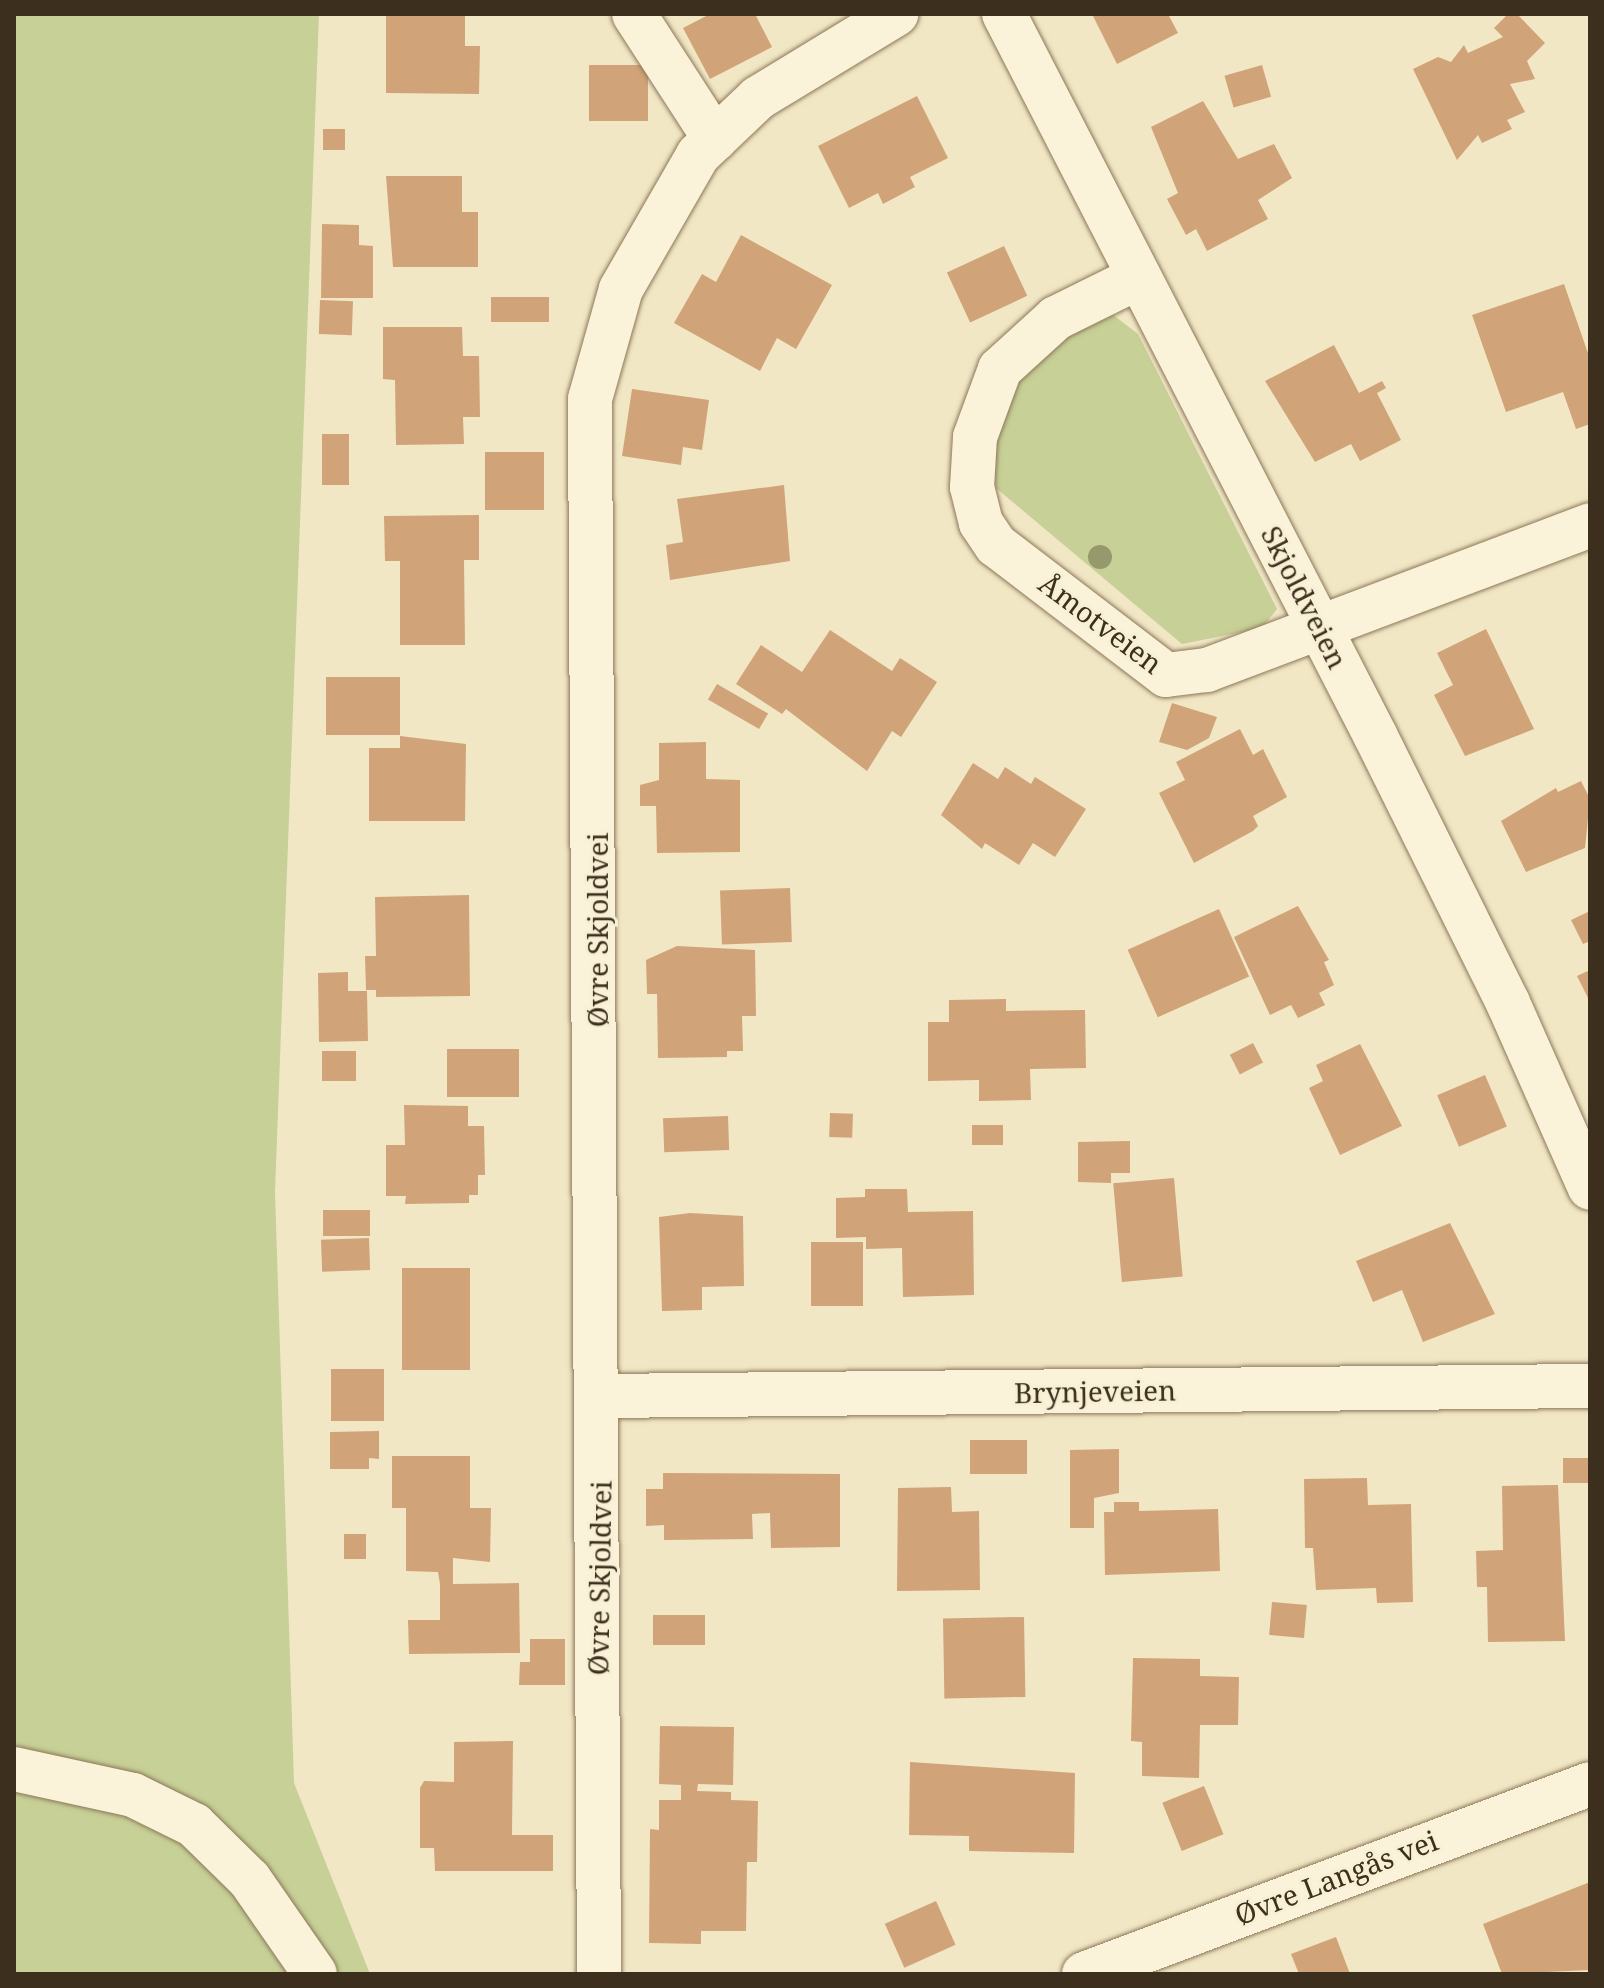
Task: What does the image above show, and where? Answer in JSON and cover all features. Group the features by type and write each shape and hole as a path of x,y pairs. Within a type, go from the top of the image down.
{"street":[{"path":"634,14 715,139"},
{"name":"Øvre Skjoldvei","path":"599,1974 600,1396 590,399 627,278 674,188 715,139 758,98 896,14"},
{"name":"Skjoldveien","path":"1004,14 1319,625 1508,1003 1590,1188"},
{"name":"Åmotveien","path":"1139,277 1056,318 1000,369 975,437 972,487 981,523 996,545 1166,675 1207,670 1319,625 1590,525"},
{"name":"Brynjeveien","path":"600,1396 1590,1386"},
{"path":"14,1769 72,1778 169,1810 218,1842 250,1880 315,1974"},
{"name":"Øvre Langås vei","path":"1084,1974 1590,1784"}],"green space":[{"path":"14,14 319,14 275,1192 294,1783 370,1974 14,1974"},
{"path":"1112,314 1138,334 1277,609 1262,628 1182,644 996,488 989,438 1013,376 1060,331"}],"building":[{"path":"386,14 465,14 465,46 480,46 479,94 386,93"},
{"path":"710,14 755,14 772,47 710,79 683,28"},
{"path":"1092,14 1168,14 1178,33 1117,64"},
{"path":"1508,14 1517,14 1545,43 1527,61 1535,79 1510,84 1525,112 1507,120 1512,129 1482,143 1478,135 1457,160 1413,69 1438,57 1451,62 1464,45 1468,53 1503,37 1494,28"},
{"path":"589,65 648,65 648,121 589,121"},
{"path":"1262,65 1271,97 1234,107 1225,76"},
{"path":"917,96 948,158 910,177 915,187 883,204 878,193 849,208 818,146"},
{"path":"1203,101 1238,159 1274,144 1292,178 1258,200 1268,219 1207,251 1196,229 1186,235 1167,199 1178,193 1151,127"},
{"path":"323,129 345,129 345,150 323,150"},
{"path":"386,176 462,176 462,212 478,212 478,267 393,267"},
{"path":"322,224 359,225 359,245 373,246 373,298 321,298"},
{"path":"741,235 832,285 796,349 777,338 760,371 674,323 702,274 716,282"},
{"path":"1004,246 1027,296 970,322 947,273"},
{"path":"1564,284 1590,359 1590,424 1576,429 1563,392 1506,412 1472,315"},
{"path":"491,297 549,297 549,322 491,322"},
{"path":"320,300 353,301 352,335 319,334"},
{"path":"383,327 462,327 463,356 479,356 480,417 463,417 464,444 396,445 395,380 383,379"},
{"path":"1334,345 1359,393 1382,381 1386,388 1377,393 1401,440 1360,461 1351,444 1315,462 1265,381"},
{"path":"632,389 709,400 702,450 683,447 681,465 622,456"},
{"path":"322,434 349,434 349,485 322,485"},
{"path":"485,452 544,452 544,510 485,510"},
{"path":"784,485 790,561 670,580 666,545 683,542 677,499"},
{"path":"479,515 479,560 464,560 465,645 400,645 400,561 385,561 384,516"},
{"path":"1486,629 1534,729 1465,756 1434,695 1453,685 1437,653"},
{"path":"830,630 892,671 900,658 937,682 901,737 892,731 867,771 786,709 782,714 736,684 761,645 802,672"},
{"path":"326,677 400,677 400,735 326,735"},
{"path":"717,684 768,714 759,729 708,700"},
{"path":"1172,703 1217,717 1209,738 1187,750 1159,742"},
{"path":"1240,729 1253,755 1263,749 1287,797 1253,816 1258,826 1253,831 1194,863 1159,793 1185,780 1176,762"},
{"path":"400,736 466,744 465,821 369,821 369,748 400,748"},
{"path":"706,742 706,779 740,780 740,852 657,853 656,806 640,806 640,785 659,780 659,743"},
{"path":"973,763 998,779 1005,767 1031,784 1035,777 1086,809 1055,857 1033,843 1019,865 985,843 982,849 941,815"},
{"path":"1581,781 1590,799 1585,848 1526,872 1501,821 1556,788 1558,792"},
{"path":"790,888 792,942 722,944 720,890"},
{"path":"469,895 470,996 376,997 376,990 366,990 365,956 376,956 375,897"},
{"path":"1298,906 1329,960 1324,962 1334,985 1319,993 1325,1005 1298,1018 1291,1005 1270,1015 1234,937"},
{"path":"1219,909 1249,977 1158,1017 1128,950"},
{"path":"1590,911 1590,941 1583,944 1571,920"},
{"path":"677,946 755,950 756,1016 742,1016 743,1051 727,1051 727,1057 658,1058 657,994 647,994 646,960"},
{"path":"1590,970 1590,1002 1577,976"},
{"path":"348,972 348,991 367,991 368,1041 319,1042 318,973"},
{"path":"1006,999 1006,1011 1085,1010 1086,1068 1030,1069 1031,1100 979,1101 979,1080 928,1081 928,1022 949,1022 949,1000"},
{"path":"1253,1043 1263,1063 1240,1074 1230,1055"},
{"path":"1360,1044 1402,1126 1340,1155 1309,1088 1323,1081 1316,1065"},
{"path":"447,1049 519,1049 519,1097 447,1097"},
{"path":"322,1051 356,1051 356,1081 322,1081"},
{"path":"1485,1075 1507,1127 1459,1147 1437,1095"},
{"path":"404,1105 468,1106 468,1126 484,1126 485,1175 478,1175 478,1195 469,1195 469,1203 405,1204 406,1196 386,1196 386,1145 405,1145"},
{"path":"830,1113 853,1114 852,1138 829,1137"},
{"path":"728,1116 729,1150 664,1152 663,1118"},
{"path":"972,1125 1003,1125 1003,1145 972,1145"},
{"path":"1130,1141 1130,1173 1111,1173 1111,1183 1078,1182 1078,1142"},
{"path":"1174,1178 1183,1277 1122,1282 1113,1183"},
{"path":"865,1189 907,1189 908,1212 973,1211 974,1295 903,1297 902,1248 866,1249 866,1237 836,1238 836,1198 865,1197"},
{"path":"323,1210 370,1210 370,1236 323,1236"},
{"path":"690,1213 743,1216 744,1286 702,1287 702,1310 662,1311 659,1217"},
{"path":"1450,1223 1495,1314 1423,1342 1402,1290 1373,1302 1356,1261"},
{"path":"369,1238 370,1270 322,1272 321,1240"},
{"path":"811,1242 863,1242 863,1306 811,1306"},
{"path":"402,1268 470,1268 470,1370 402,1370"},
{"path":"331,1369 384,1369 384,1421 331,1421"},
{"path":"379,1431 379,1459 369,1458 369,1469 330,1469 330,1432"},
{"path":"970,1440 1027,1440 1027,1474 970,1474"},
{"path":"1119,1449 1119,1493 1094,1498 1094,1528 1070,1528 1070,1450"},
{"path":"392,1456 470,1456 470,1508 491,1508 490,1562 453,1558 453,1584 519,1583 520,1653 409,1654 408,1620 440,1620 440,1584 438,1572 406,1571 406,1508 392,1508"},
{"path":"1563,1458 1589,1458 1589,1483 1563,1483"},
{"path":"663,1473 840,1474 840,1547 771,1548 770,1513 752,1514 753,1539 664,1540 664,1525 646,1526 646,1489 663,1489"},
{"path":"1367,1478 1368,1505 1411,1504 1413,1602 1377,1603 1376,1588 1316,1590 1313,1548 1305,1548 1304,1479"},
{"path":"1558,1485 1565,1641 1488,1642 1487,1587 1477,1587 1476,1551 1503,1550 1502,1486"},
{"path":"951,1487 952,1512 979,1511 980,1590 897,1591 898,1488"},
{"path":"1114,1502 1139,1502 1139,1511 1218,1509 1220,1571 1105,1575 1104,1512 1114,1512"},
{"path":"344,1534 366,1534 366,1559 344,1559"},
{"path":"1272,1602 1307,1605 1304,1638 1269,1635"},
{"path":"653,1615 705,1615 705,1645 653,1645"},
{"path":"1024,1617 1025,1697 944,1698 943,1618"},
{"path":"530,1639 565,1639 565,1685 519,1685 520,1662 530,1662"},
{"path":"1133,1658 1200,1659 1200,1676 1239,1677 1238,1725 1200,1725 1199,1778 1142,1776 1142,1742 1131,1741"},
{"path":"660,1726 734,1727 733,1785 698,1784 697,1791 731,1792 731,1800 758,1801 757,1862 747,1862 746,1931 701,1931 701,1944 649,1943 650,1829 659,1830 659,1800 681,1800 681,1785 659,1784"},
{"path":"513,1741 512,1835 553,1835 553,1871 435,1871 434,1848 420,1848 420,1788 424,1781 454,1782 454,1742"},
{"path":"910,1762 1075,1773 1074,1853 969,1851 969,1836 909,1835"},
{"path":"1204,1786 1223,1834 1182,1851 1162,1803"},
{"path":"1590,1882 1590,1970 1502,1974 1483,1924"},
{"path":"936,1901 956,1945 904,1968 885,1924"},
{"path":"1336,1937 1350,1974 1299,1974 1291,1954"}]}
